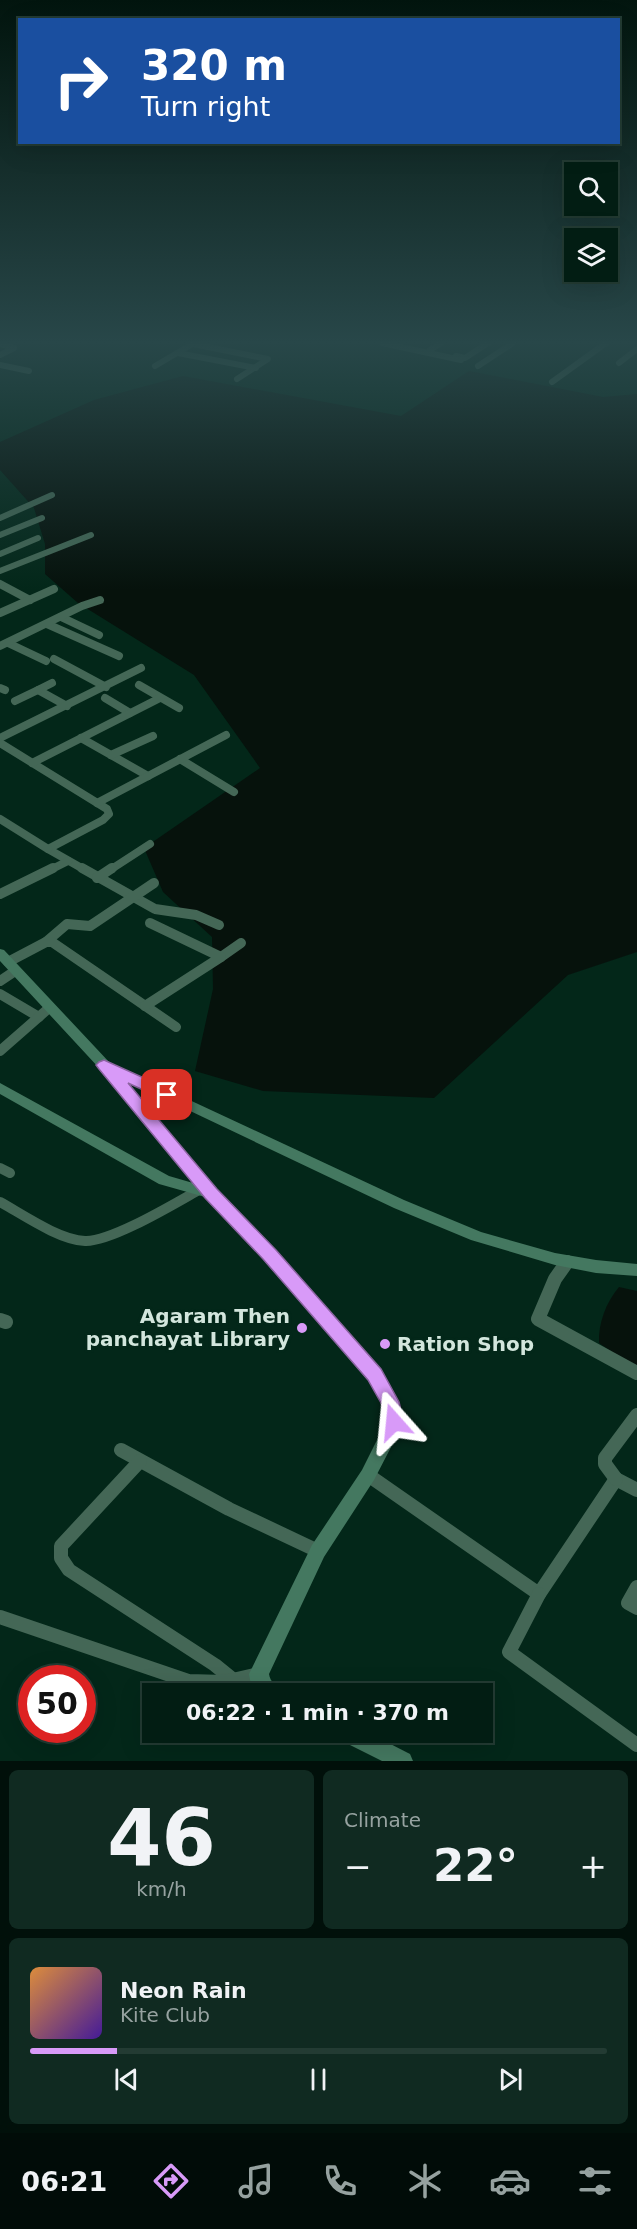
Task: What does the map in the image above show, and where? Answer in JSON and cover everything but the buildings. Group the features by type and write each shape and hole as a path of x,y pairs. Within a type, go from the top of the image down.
{"main road":[{"path":"8,962 44,1012 104,1065 205,1192 269,1255 374,1374 390,1402 394,1422 368,1475 318,1551 259,1674 261,1683"},
{"path":"104,1065 384,1199 519,1252 600,1269 635,1271"},
{"path":"0,1088 164,1179 205,1192"},
{"path":"367,1743 403,1761"}],"street":[{"path":"0,518 52,495"},
{"path":"0,535 42,518"},
{"path":"0,571 91,535"},
{"path":"1,554 38,538"},
{"path":"1,554 20,563"},
{"path":"0,584 30,600"},
{"path":"1,611 54,589"},
{"path":"4,644 100,600"},
{"path":"61,617 99,635"},
{"path":"47,624 119,656"},
{"path":"4,644 50,660 106,687"},
{"path":"0,738 141,668"},
{"path":"15,701 52,683"},
{"path":"139,685 179,708"},
{"path":"38,690 67,706"},
{"path":"105,698 130,713"},
{"path":"32,763 160,698"},
{"path":"97,803 226,735"},
{"path":"111,755 153,736"},
{"path":"81,738 148,776"},
{"path":"0,743 97,803 109,814 103,820 48,849"},
{"path":"180,759 234,792"},
{"path":"0,819 132,898 155,909 196,915 219,925"},
{"path":"97,878 150,843"},
{"path":"0,894 68,861"},
{"path":"0,981 8,962 46,942 65,925 69,923 86,928 153,883"},
{"path":"150,923 220,957"},
{"path":"46,942 56,943 176,1027"},
{"path":"145,1006 241,944"},
{"path":"0,994 44,1012 0,1051"},
{"path":"0,1202 72,1237 86,1241 103,1236 205,1192"},
{"path":"567,1262 555,1279 538,1319 637,1372"},
{"path":"637,1415 605,1458 605,1464 616,1479 637,1490"},
{"path":"121,1450 229,1509 318,1551"},
{"path":"140,1461 61,1545 61,1558 69,1570 215,1665 236,1682"},
{"path":"368,1475 539,1594"},
{"path":"616,1479 539,1594 508,1652 637,1745"},
{"path":"637,1587 628,1603 637,1608"},
{"path":"0,1617 188,1680 213,1684 236,1682 259,1674"}],"shaded area":[{"path":"38,425 637,425 637,952 568,975 434,1098 263,1091 195,1071 213,989 212,937 163,892 144,848 260,768 194,675 78,603 45,574 45,544 34,508 0,470 0,442"},
{"path":"619,1287 637,1291 637,1369 599,1343 604,1314 610,1299"}],"place":[{"name":"Agaram Then panchayat Library","path":"302,1328"},
{"name":"Ration Shop","path":"385,1344"}],"route":[{"path":"167,1095 104,1065 211,1194 269,1255 374,1374 390,1402 394,1422"}]}
